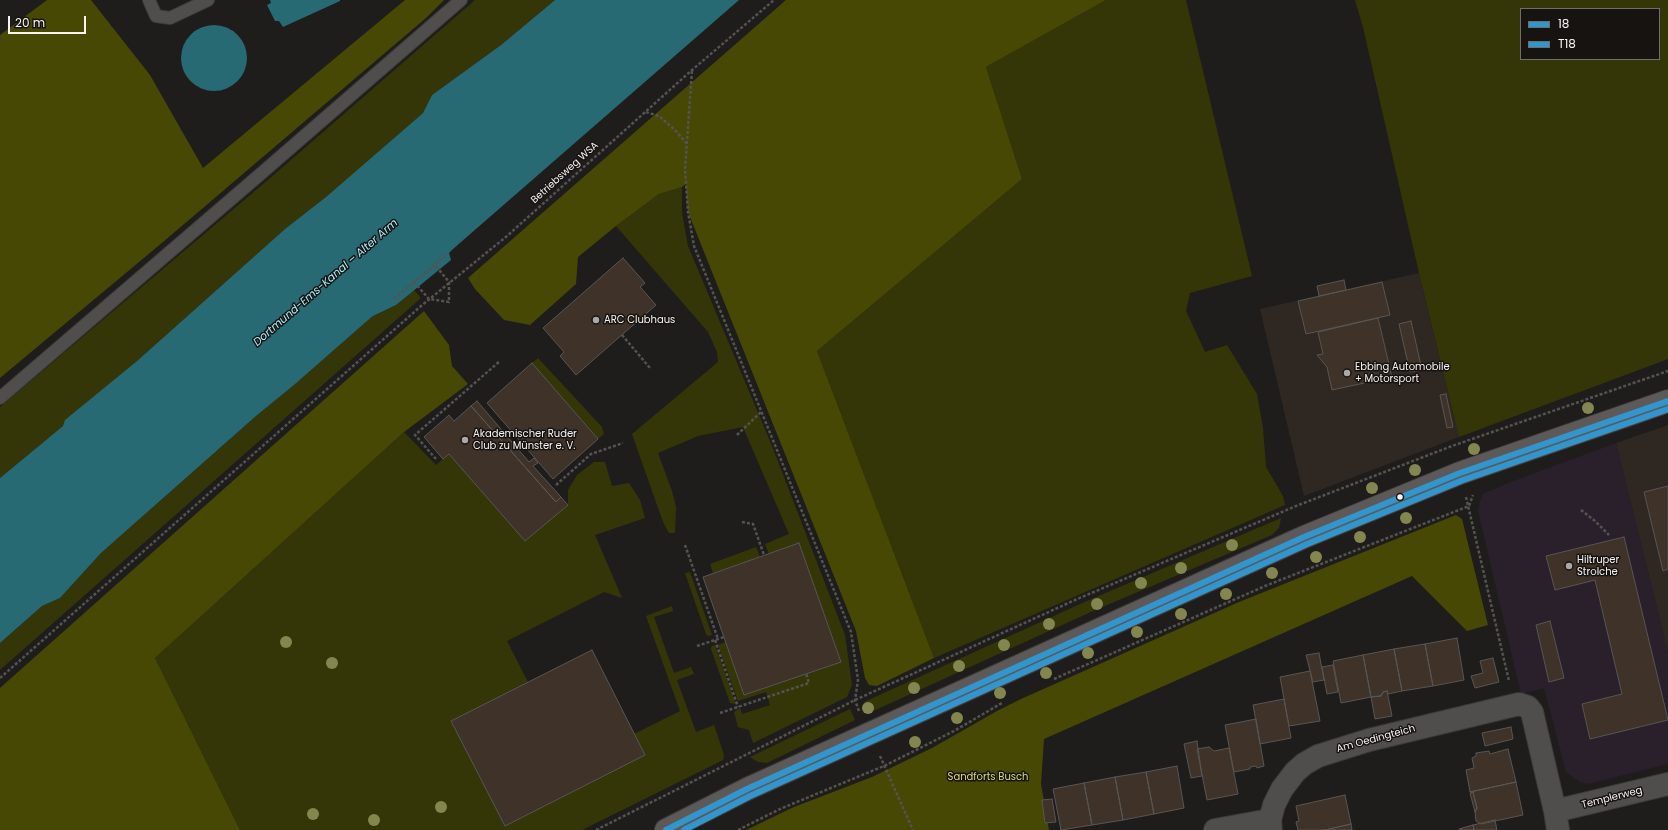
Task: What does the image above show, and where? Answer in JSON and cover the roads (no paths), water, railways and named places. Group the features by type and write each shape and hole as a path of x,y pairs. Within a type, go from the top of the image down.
{"main road":[{"path":"666,830 747,789 1304,537 1460,473 1668,401"}],"street":[{"name":"Am Oedingteich","path":"1215,830 1270,825 1274,805 1282,789 1295,772 1304,764 1318,756 1369,740 1515,704 1524,705 1532,712 1557,820"},
{"name":"Templerweg","path":"1557,820 1668,784"}],"lane":[{"path":"149,0 156,16 170,18 208,0"},
{"path":"0,398 264,172 461,0"}],"water":[{"path":"270,0 340,1 283,27 279,21 275,21 267,5 271,3"},
{"name":"Dortmund-Ems-Kanal – Alter Arm","path":"555,0 739,0 453,249 449,253 451,260 396,305 373,316 367,321 256,416 101,553 60,598 42,606 0,643 0,478 63,426 65,420 137,361 285,229 326,197 423,113 432,95 501,45"},
{"path":"207,25 221,25 233,30 242,39 247,51 245,71 238,82 221,91 207,91 195,86 186,77 181,65 181,51 186,39 195,30"}],"place":[{"name":"ARC Clubhaus","path":"596,320"},
{"name":"Ebbing Automobile + Motorsport","path":"1347,373"},
{"name":"Akademischer Ruder Club zu Münster e. V.","path":"465,440"},
{"name":"Hiltruper Strolche","path":"1569,566"}],"park label":[{"name":"Sandforts Busch","path":"988,777"}]}
